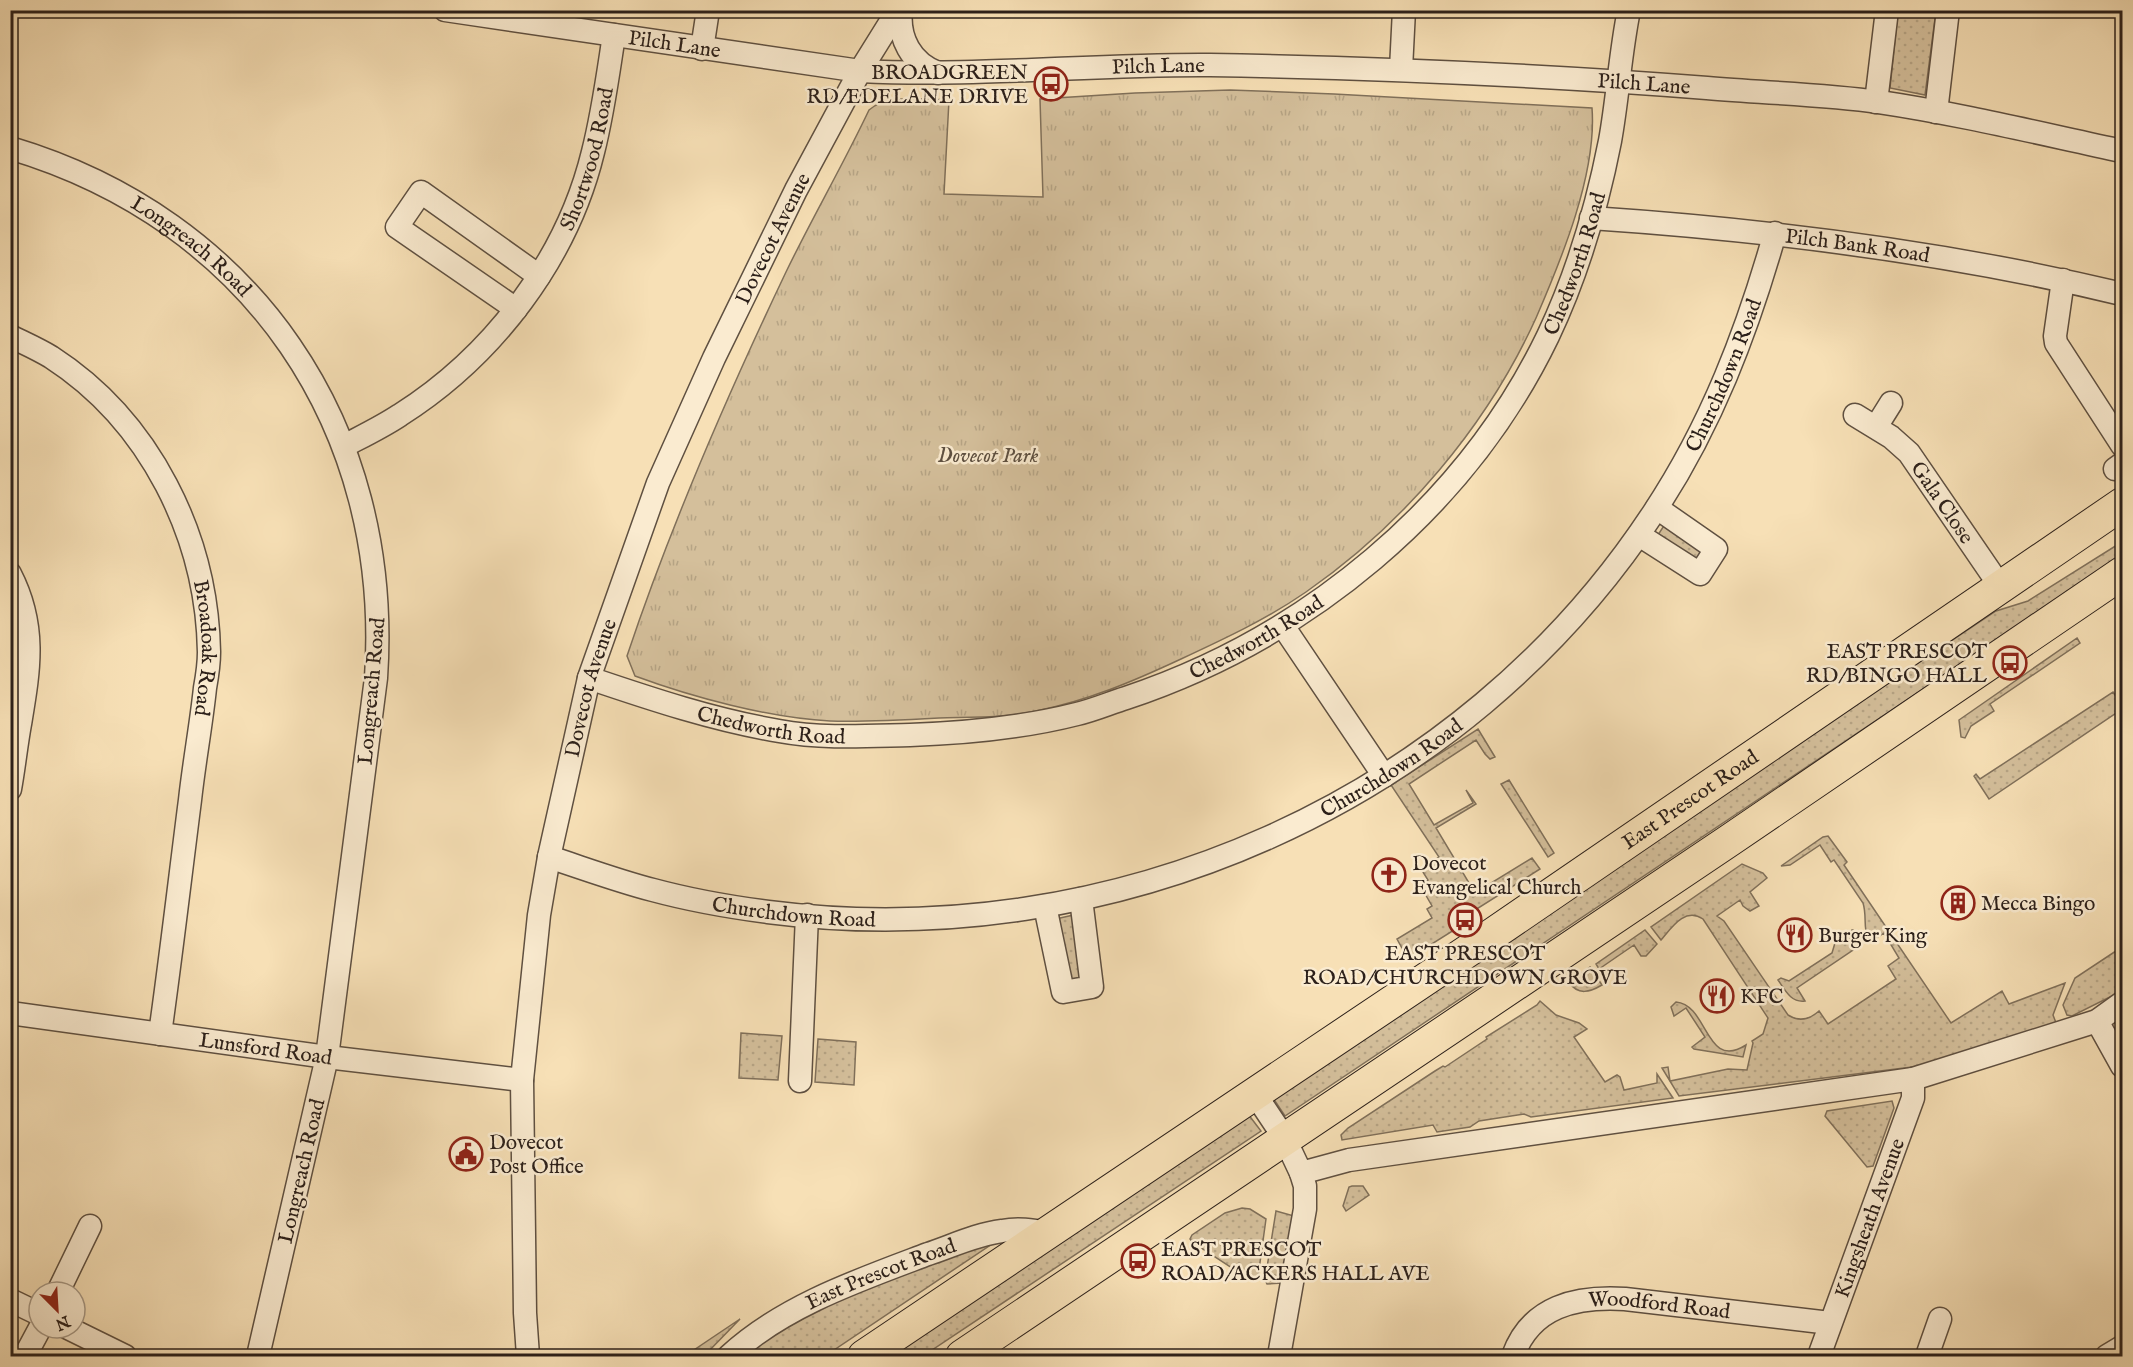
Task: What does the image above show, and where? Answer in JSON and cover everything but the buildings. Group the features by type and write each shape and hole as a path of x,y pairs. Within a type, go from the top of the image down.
{"highway":[{"name":"East Prescot Road","path":"864,1356 1255,1094 2122,504"},
{"path":"962,1356 1797,795 2122,573"}],"street":[{"name":"Pilch Lane","path":"445,10 860,71 938,73 1206,65 1401,69 1619,81 1876,102 1936,112 2122,151"},
{"path":"702,49 708,10"},
{"path":"899,10 902,31 912,54 926,67 938,73"},
{"name":"Dovecot Avenue","path":"528,1356 524,1278 522,1080 539,915 549,857 589,678 635,544 658,483 685,423 796,190 860,71 899,10"},
{"path":"1401,69 1404,10"},
{"name":"Chedworth Road","path":"589,678 700,713 780,731 825,736 972,733 1079,714 1139,694 1212,664 1283,626 1340,587 1391,544 1437,497 1486,437 1548,336 1576,265 1591,218 1609,143 1619,81 1620,50 1629,10"},
{"path":"1876,102 1887,10"},
{"path":"1936,112 1948,10"},
{"name":"Shortwood Road","path":"344,446 400,416 438,388 474,355 516,309 539,276 566,227 593,153 614,35"},
{"name":"Longreach Road","path":"10,148 56,163 117,191 153,212 207,253 252,297 291,348 329,411 344,446 371,542 377,594 378,647 373,703 327,1057 258,1356"},
{"path":"516,309 397,227 421,192 539,276"},
{"name":"Pilch Bank Road","path":"1591,218 1775,233 1886,248 2063,280 2122,294"},
{"name":"Churchdown Road","path":"549,857 654,890 708,902 807,915 846,918 927,918 999,913 1081,899 1168,876 1247,848 1348,798 1452,729 1482,705 1544,648 1592,595 1639,535 1709,417 1732,365 1759,289 1775,233"},
{"path":"2063,280 2056,343 2122,445"},
{"name":"Broadoak Road","path":"10,336 50,357 75,374 118,414 162,476 183,520 202,580 209,653 160,1034"},
{"path":"1876,428 1891,403"},
{"name":"Gala Close","path":"1855,415 1891,437 1909,453 2000,586"},
{"path":"1639,535 1700,574 1716,549 1657,508"},
{"path":"10,574 26,616 30,649 28,680 10,789"},
{"path":"1283,626 1384,776"},
{"path":"1045,906 1063,992 1092,987 1081,899"},
{"path":"800,1081 807,915"},
{"path":"1301,1173 1348,1160 1913,1079 2097,1021 2122,1003"},
{"name":"Lunsford Road","path":"10,1013 327,1057 522,1080"},
{"path":"2097,1021 2122,1066"},
{"name":"Kingsheath Avenue","path":"1819,1356 1913,1098 1913,1079"},
{"path":"1255,1094 1284,1139 1305,1186 1305,1209 1279,1356"},
{"path":"64,1280 90,1226"},
{"name":"East Prescot Road","path":"729,1356 769,1324 800,1306 892,1268 973,1238 1002,1231 1027,1229 1048,1233"},
{"name":"Woodford Road","path":"1513,1356 1525,1331 1540,1318 1560,1306 1580,1299 1601,1297 1625,1299 1830,1323"},
{"path":"10,1300 27,1308"},
{"path":"1927,1356 1940,1319"},
{"path":"87,1337 125,1356"},
{"path":"25,1356 34,1340"},
{"path":"2107,1356 2122,1347"}],"green space":[{"path":"1898,11 1936,11 1925,95 1890,88"},
{"name":"Dovecot Park","path":"1230,90 1592,108 1589,160 1576,215 1536,318 1516,358 1468,434 1409,504 1342,565 1276,611 1146,675 1110,690 1055,707 1000,716 830,721 782,716 731,705 635,676 627,656 700,462 786,272 869,110 886,101 896,99 949,100 944,194 1043,197 1040,99"},
{"path":"1667,521 1702,548 1698,560 1654,541"},
{"path":"2122,544 2122,556 1285,1116 1271,1095 1996,611 2028,601"},
{"path":"2077,638 2080,643 1990,704 1994,711 1971,726 1965,738 1961,737 1959,720"},
{"path":"2113,692 2122,709 1989,799 1974,776 1976,774 1980,779"},
{"path":"1478,729 1495,757 1490,759 1476,740 1409,784 1434,825 1473,803 1466,790 1476,804 1436,828 1475,893 1532,858 1540,869 1475,910 1478,915 1408,959 1397,939 1432,918 1427,909 1432,906 1420,885 1428,880 1421,869 1439,857 1391,785"},
{"path":"1509,780 1554,853 1548,857 1501,784"},
{"path":"1828,836 1847,862 1844,865 1951,1023 2002,991 2009,1004 2065,983 2053,1015 2058,1028 1940,1062 1679,1096 1662,1068 1668,1067 1670,1081 1728,1069 1747,1070 1752,1041 1763,1034 1768,1018 1703,919 1690,915 1679,920 1661,940 1651,927 1742,864 1763,873 1767,878 1750,892 1759,906 1750,911 1743,906 1740,900 1717,916 1724,921 1788,1015 1796,1019 1804,1019 1819,1011 1828,1024 1896,979 1888,966 1899,958 1884,933 1872,941 1868,939 1863,903 1834,860 1831,862 1820,845 1790,865 1781,866 1823,837"},
{"path":"1078,914 1086,979 1062,982 1051,920"},
{"path":"1645,930 1657,944 1646,956 1641,956 1634,945 1599,969 1596,964"},
{"path":"1852,930 1853,950 1797,988 1805,1001 1796,1000 1789,995 1778,980 1781,978 1789,981 1832,953 1835,943"},
{"path":"2122,947 2122,991 2072,1016 2067,1015 2063,1005 2075,978"},
{"path":"1590,967 1602,985 1589,991 1576,989 1569,982"},
{"path":"1540,1001 1556,1015 1579,1023 1587,1029 1574,1037 1605,1082 1617,1075 1620,1077 1624,1090 1657,1083 1657,1074 1673,1098 1531,1117 1524,1114 1479,1121 1470,1127 1437,1132 1433,1125 1342,1140 1341,1135 1348,1128 1435,1071 1445,1067"},
{"path":"1676,1002 1687,1006 1695,1014 1715,1044 1722,1050 1733,1051 1746,1045 1743,1057 1694,1049 1692,1047 1705,1037 1686,1008 1674,1016 1671,1007"},
{"path":"741,1033 782,1036 778,1080 739,1078"},
{"path":"818,1039 856,1042 854,1085 815,1082"},
{"path":"1892,1101 1894,1108 1873,1166 1867,1167 1825,1116 1827,1111"},
{"path":"1248,1114 1261,1131 923,1356 889,1356"},
{"path":"1363,1186 1369,1195 1346,1211 1343,1206 1349,1187"},
{"path":"1242,1208 1250,1209 1266,1219 1258,1277 1255,1281 1190,1239 1192,1235 1225,1213"},
{"path":"1276,1211 1294,1216 1282,1283 1267,1284 1265,1280"},
{"path":"989,1239 992,1244 825,1356 747,1356 770,1335 805,1314"},
{"path":"740,1319 704,1356 685,1356"}],"place":[{"name":"BROADGREEN RD/EDELANE DRIVE","path":"1051,84"},
{"name":"EAST PRESCOT RD/BINGO HALL","path":"2010,663"},
{"name":"Dovecot Evangelical Church","path":"1389,875"},
{"name":"Mecca Bingo","path":"1958,903"},
{"name":"EAST PRESCOT ROAD/CHURCHDOWN GROVE","path":"1465,920"},
{"name":"Burger King","path":"1795,935"},
{"name":"KFC","path":"1717,996"},
{"name":"Dovecot Post Office","path":"466,1154"},
{"name":"EAST PRESCOT ROAD/ACKERS HALL AVE","path":"1138,1261"}]}
